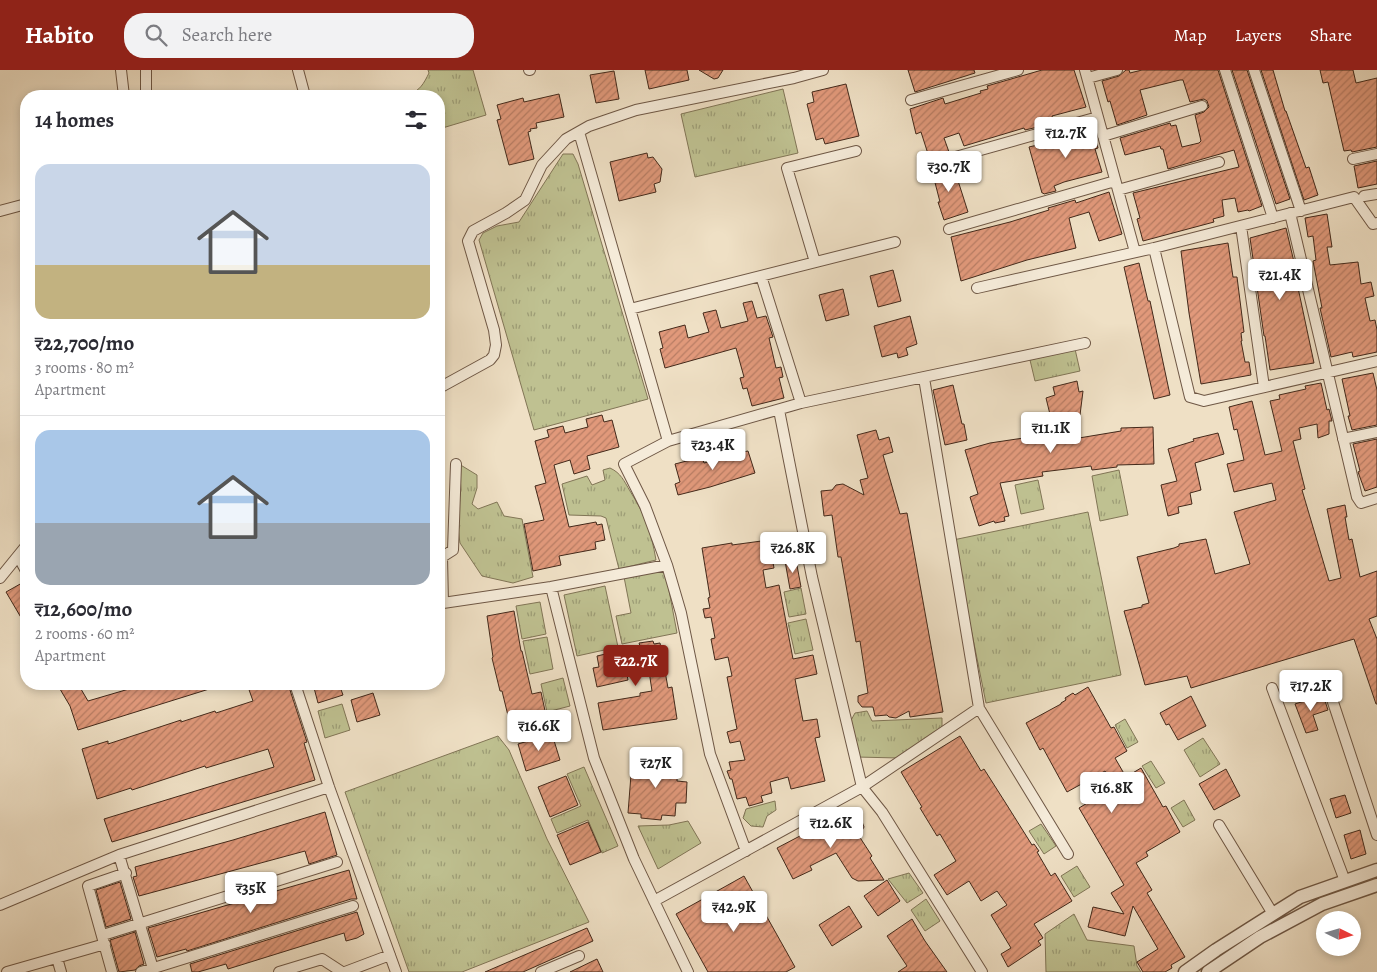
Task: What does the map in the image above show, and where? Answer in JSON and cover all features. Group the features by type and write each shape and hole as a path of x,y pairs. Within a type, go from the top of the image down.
{"street":[{"path":"121,70 123,90"},
{"path":"146,70 146,90"},
{"path":"298,70 303,90"},
{"path":"445,385 490,360 496,345 494,330 468,241 474,231 525,200 542,165 566,139 588,126 636,110 780,75 824,70"},
{"path":"911,100 1018,70"},
{"path":"1117,70 1087,74 1135,252"},
{"path":"1225,70 1273,218"},
{"path":"1254,70 1301,210"},
{"path":"1103,136 1202,106"},
{"path":"927,165 1098,117"},
{"path":"579,132 668,441"},
{"path":"815,262 787,168 856,151"},
{"path":"1353,159 1377,154"},
{"path":"949,228 1117,185 1220,162"},
{"path":"1364,196 1377,194"},
{"path":"977,288 1154,248 1354,197 1373,224 1377,223"},
{"path":"0,211 20,206"},
{"path":"1290,213 1357,497 1360,503 1377,498"},
{"path":"1241,226 1264,387"},
{"path":"630,310 895,242"},
{"path":"1154,248 1190,397 1204,401 1377,361"},
{"path":"761,276 800,403"},
{"path":"746,851 710,754 681,613 667,565 644,506 624,464 668,441 800,403 1085,343"},
{"path":"924,378 979,708 1068,854"},
{"path":"779,410 812,578 862,787 882,812 982,972"},
{"path":"1343,439 1377,432"},
{"path":"445,555 453,550 456,464"},
{"path":"0,578 20,554"},
{"path":"18,556 20,560"},
{"path":"445,603 551,587 667,565"},
{"path":"551,587 594,758 634,858 688,972"},
{"path":"1328,687 1377,835"},
{"path":"1272,688 1345,881"},
{"path":"297,690 329,788 396,972"},
{"path":"654,902 862,787 979,708"},
{"path":"0,905 119,855 329,788"},
{"path":"1218,825 1273,914"},
{"path":"119,855 126,873 153,970"},
{"path":"7,972 21,970 57,958 140,924 337,862"},
{"path":"1185,972 1300,897 1377,870"},
{"path":"112,972 88,886 126,873"},
{"path":"1208,972 1260,937 1322,904 1377,884"},
{"path":"141,972 153,970 353,906"},
{"path":"279,972 322,959 344,972 390,956"},
{"path":"541,972 579,956"},
{"path":"57,958 61,972"}],"green space":[{"path":"428,70 473,70 486,115 445,127 445,90 418,90 429,73"},
{"path":"783,89 798,153 695,177 681,114"},
{"path":"563,154 573,154 578,164 648,399 534,430 479,240 483,233 497,226 519,222"},
{"path":"1075,349 1080,371 1035,381 1030,360"},
{"path":"459,464 477,475 477,488 472,504 478,509 497,502 504,516 522,519 533,577 513,583 482,576 460,543 456,514 461,490"},
{"path":"610,468 622,478 640,508 650,532 656,560 619,569 606,518 601,516 569,515 562,484 587,476 592,485 605,480 603,470"},
{"path":"1119,470 1128,515 1100,521 1092,476"},
{"path":"1038,480 1044,509 1021,514 1015,485"},
{"path":"1088,512 1121,675 986,703 953,540"},
{"path":"665,569 677,633 622,644 616,616 631,613 624,577"},
{"path":"605,586 618,647 577,656 564,595"},
{"path":"801,588 806,614 789,617 784,592"},
{"path":"540,602 546,634 522,639 516,606"},
{"path":"806,619 813,650 795,654 788,623"},
{"path":"547,637 553,669 530,674 523,641"},
{"path":"563,678 570,706 547,712 541,684"},
{"path":"342,704 350,730 325,738 318,711"},
{"path":"867,711 872,721 942,718 942,729 899,758 856,757 849,724 855,713"},
{"path":"1125,719 1138,742 1127,748 1115,725"},
{"path":"498,736 509,750 547,839 589,922 462,972 409,972 345,792"},
{"path":"1203,738 1220,764 1200,777 1184,750"},
{"path":"1151,761 1165,783 1156,788 1142,766"},
{"path":"584,767 618,846 602,853 588,820 557,833 551,819 581,806 567,774"},
{"path":"1184,800 1195,820 1183,827 1171,808"},
{"path":"775,801 776,810 767,816 763,827 751,826 743,818 746,809"},
{"path":"688,821 701,843 658,869 638,826 669,825"},
{"path":"1041,824 1056,846 1044,854 1029,831"},
{"path":"1077,866 1090,887 1074,897 1061,876"},
{"path":"909,873 923,893 907,903 888,879"},
{"path":"926,899 940,921 925,931 911,910"},
{"path":"1074,914 1087,940 1134,946 1137,966 1141,972 1046,972 1045,934"}],"building":[{"path":"645,70 687,70 689,80 649,89"},
{"path":"699,70 723,70 718,78 714,79"},
{"path":"908,70 974,70 975,73 915,92"},
{"path":"1042,70 1074,70 1086,107 1052,116 1053,120 1041,123 1042,126 1025,130 1024,128 964,146 959,133 944,138 949,152 929,157 921,132 916,134 910,109 943,98 945,104 981,93 980,91 988,89 987,86"},
{"path":"1126,70 1129,70 1130,73 1142,70 1218,70 1262,206 1249,211 1238,212 1235,198 1222,200 1224,216 1213,219 1214,222 1143,241 1137,219 1140,218 1133,193 1239,167 1234,150 1168,169 1163,149 1160,146 1125,155 1120,138 1170,123 1171,126 1176,125 1182,147 1199,143 1201,141 1195,115 1204,112 1209,107 1204,99 1190,102 1183,80 1180,80 1140,90 1147,115 1117,125 1102,81 1119,76"},
{"path":"1232,70 1247,70 1290,199 1276,204"},
{"path":"1261,70 1273,70 1285,111 1306,168 1309,167 1318,195 1304,200"},
{"path":"1320,70 1353,70 1356,83 1377,78 1377,147 1352,152 1351,150 1344,151 1328,82 1323,83"},
{"path":"614,71 619,99 596,103 590,75"},
{"path":"846,84 859,136 825,144 823,138 816,140 807,104 814,102 812,92"},
{"path":"559,94 564,117 536,123 537,128 530,129 531,131 528,132 534,159 509,165 497,120 501,119 497,105 523,98 524,102"},
{"path":"1092,126 1098,148 1095,149 1102,172 1064,182 1054,186 1056,191 1042,193 1029,147 1066,138 1065,136 1076,133 1075,131"},
{"path":"647,153 648,158 653,157 662,169 660,182 654,184 656,192 619,201 610,162"},
{"path":"1377,161 1377,184 1358,188 1354,166"},
{"path":"953,165 968,212 944,220 938,202 940,202 932,171"},
{"path":"1109,192 1122,234 1099,241 1089,212 1069,218 1076,248 1027,260 961,281 951,237 1010,222 1049,210 1048,208 1075,200 1076,203"},
{"path":"1327,214 1332,247 1327,247 1330,265 1358,262 1361,284 1371,282 1374,296 1365,298 1370,321 1375,320 1377,352 1353,357 1352,352 1331,357 1320,308 1322,308 1313,261 1316,260 1313,236 1308,237 1305,218"},
{"path":"1286,228 1299,283 1297,283 1314,363 1270,370 1250,238"},
{"path":"1228,243 1233,277 1237,277 1244,332 1241,333 1241,341 1245,362 1249,362 1251,375 1201,384 1181,251"},
{"path":"1139,263 1148,301 1150,301 1170,395 1154,399 1124,267"},
{"path":"893,270 901,301 878,307 870,276"},
{"path":"843,289 849,315 826,321 819,295"},
{"path":"752,301 757,318 766,316 773,337 769,338 776,368 781,367 783,377 779,378 784,398 752,406 747,388 743,389 740,378 744,377 736,348 665,368 660,349 663,348 659,332 685,325 688,338 709,332 703,313 716,310 721,328 748,321 743,303"},
{"path":"910,316 917,344 906,348 908,355 898,358 897,353 882,357 874,326"},
{"path":"1373,373 1377,390 1377,425 1352,430 1342,379"},
{"path":"1077,381 1079,392 1083,391 1080,415 1076,415 1079,438 1121,431 1121,428 1153,427 1154,464 1117,465 1117,467 1092,470 1091,466 1042,472 1043,476 1000,483 1009,516 1004,517 1005,521 995,523 994,521 979,526 970,497 978,494 965,450 990,443 1055,435 1046,398 1055,395 1053,387"},
{"path":"1321,383 1327,410 1329,409 1332,421 1329,421 1329,434 1318,438 1317,424 1299,428 1301,439 1293,441 1305,489 1302,490 1329,581 1341,578 1327,509 1345,505 1349,540 1352,539 1360,577 1377,571 1377,616 1369,619 1377,639 1377,704 1354,639 1191,688 1187,676 1145,685 1124,611 1142,607 1142,605 1149,603 1137,557 1174,548 1179,546 1179,544 1206,539 1215,574 1250,564 1234,512 1276,500 1272,483 1234,492 1227,464 1244,460 1237,429 1234,430 1229,407 1252,401 1265,455 1282,451 1270,401 1280,399 1279,395 1306,389 1305,386"},
{"path":"953,385 967,440 945,445 933,390"},
{"path":"602,415 604,422 612,420 619,447 587,456 590,469 574,474 570,460 554,465 569,527 596,522 597,525 602,524 605,540 595,542 596,549 559,556 561,565 533,571 524,524 544,520 535,486 546,483 535,441 549,437 547,430 563,426 565,433 588,427 586,419"},
{"path":"876,430 879,440 889,437 893,452 883,455 900,514 907,513 943,712 910,717 909,711 896,718 887,715 875,716 873,707 862,707 858,702 858,696 868,693 860,641 856,642 841,557 838,557 832,515 824,516 821,491 832,490 836,485 843,484 864,495 860,480 868,478 857,435"},
{"path":"1218,433 1224,454 1195,463 1201,490 1190,493 1192,504 1178,507 1179,513 1168,516 1161,485 1177,481 1168,449 1194,441 1193,439"},
{"path":"1377,439 1377,487 1365,491 1358,472 1360,471 1353,444"},
{"path":"742,446 743,452 748,451 755,473 678,495 675,484 680,482 675,464 702,457 704,463 724,458 722,452"},
{"path":"769,540 774,568 763,570 766,588 779,585 793,659 813,655 817,674 795,679 803,721 817,719 820,737 815,738 825,781 791,789 788,777 770,782 772,793 761,796 763,802 749,806 746,797 737,799 732,779 730,779 727,771 731,770 729,762 745,760 740,741 730,743 727,732 737,729 727,677 732,676 728,657 715,660 711,639 715,638 711,617 705,618 703,609 710,608 708,598 710,597 702,548"},
{"path":"796,560 801,587 790,589 785,561"},
{"path":"20,584 20,616 6,592"},
{"path":"514,611 521,651 532,694 541,692 547,720 511,728 492,658 487,616"},
{"path":"653,641 654,644 660,643 668,688 672,687 677,719 603,730 598,703 640,696 640,693 652,691 649,671 627,675 628,680 597,687 593,668 599,667 597,656 640,646 639,643"},
{"path":"1088,687 1111,728 1114,727 1127,751 1115,758 1126,777 1141,768 1163,807 1166,806 1180,832 1146,852 1148,856 1136,863 1152,890 1147,893 1185,957 1171,965 1172,968 1165,972 1143,972 1137,962 1158,949 1133,906 1125,936 1088,927 1093,907 1124,914 1111,893 1124,885 1079,808 1114,787 1105,771 1067,792 1043,748 1040,750 1026,723 1061,704 1066,700 1065,698 1073,693 1075,695"},
{"path":"61,690 82,690 88,701 126,690 206,690 78,730 70,706"},
{"path":"249,690 290,690 307,742 304,743 315,780 112,842 104,819 274,767 268,749 97,799 82,749 108,741 108,744 181,720 181,722 215,711 216,713 253,701"},
{"path":"315,690 341,690 343,695 318,703"},
{"path":"373,693 380,715 357,722 351,700"},
{"path":"1323,695 1328,710 1313,715 1318,730 1306,733 1295,704"},
{"path":"1191,696 1206,726 1178,740 1169,724 1166,725 1160,713"},
{"path":"552,734 560,760 526,771 518,744"},
{"path":"960,736 981,771 984,769 1032,845 1034,844 1039,851 1037,852 1051,876 1055,873 1072,901 1034,924 1043,938 1038,941 1041,945 1008,967 1001,954 1011,948 991,915 1007,905 997,891 981,901 969,881 947,895 934,875 956,861 940,834 937,836 901,772"},
{"path":"660,756 673,757 673,765 678,765 677,781 687,782 686,803 676,803 675,816 662,815 661,820 641,818 641,814 628,813 632,762 654,764 655,758"},
{"path":"1226,769 1240,796 1214,810 1199,784"},
{"path":"566,776 578,805 550,817 538,787"},
{"path":"1345,795 1351,813 1336,818 1330,799"},
{"path":"325,812 337,855 309,864 305,851 139,896 133,877 137,876 135,867"},
{"path":"842,812 848,822 856,818 861,819 864,827 859,836 884,880 858,881 852,878 836,853 810,866 812,870 793,879 777,848 819,826 818,824 828,818 833,818"},
{"path":"588,822 601,852 570,865 557,835"},
{"path":"1360,830 1366,854 1351,859 1344,835"},
{"path":"349,870 357,899 351,899 187,951 186,949 157,957 148,928"},
{"path":"744,876 795,967 786,972 708,972 676,914"},
{"path":"887,880 900,901 878,916 864,896"},
{"path":"120,882 131,919 106,927 96,890"},
{"path":"849,906 862,927 832,946 819,925"},
{"path":"357,912 364,934 357,938 346,941 344,933 228,969 226,964 192,972 190,964"},
{"path":"912,919 947,972 898,972 907,966 887,936"},
{"path":"587,928 593,941 523,972 485,972"},
{"path":"135,932 144,964 135,970 119,972 110,940"},
{"path":"597,959 603,972 570,972"}]}
